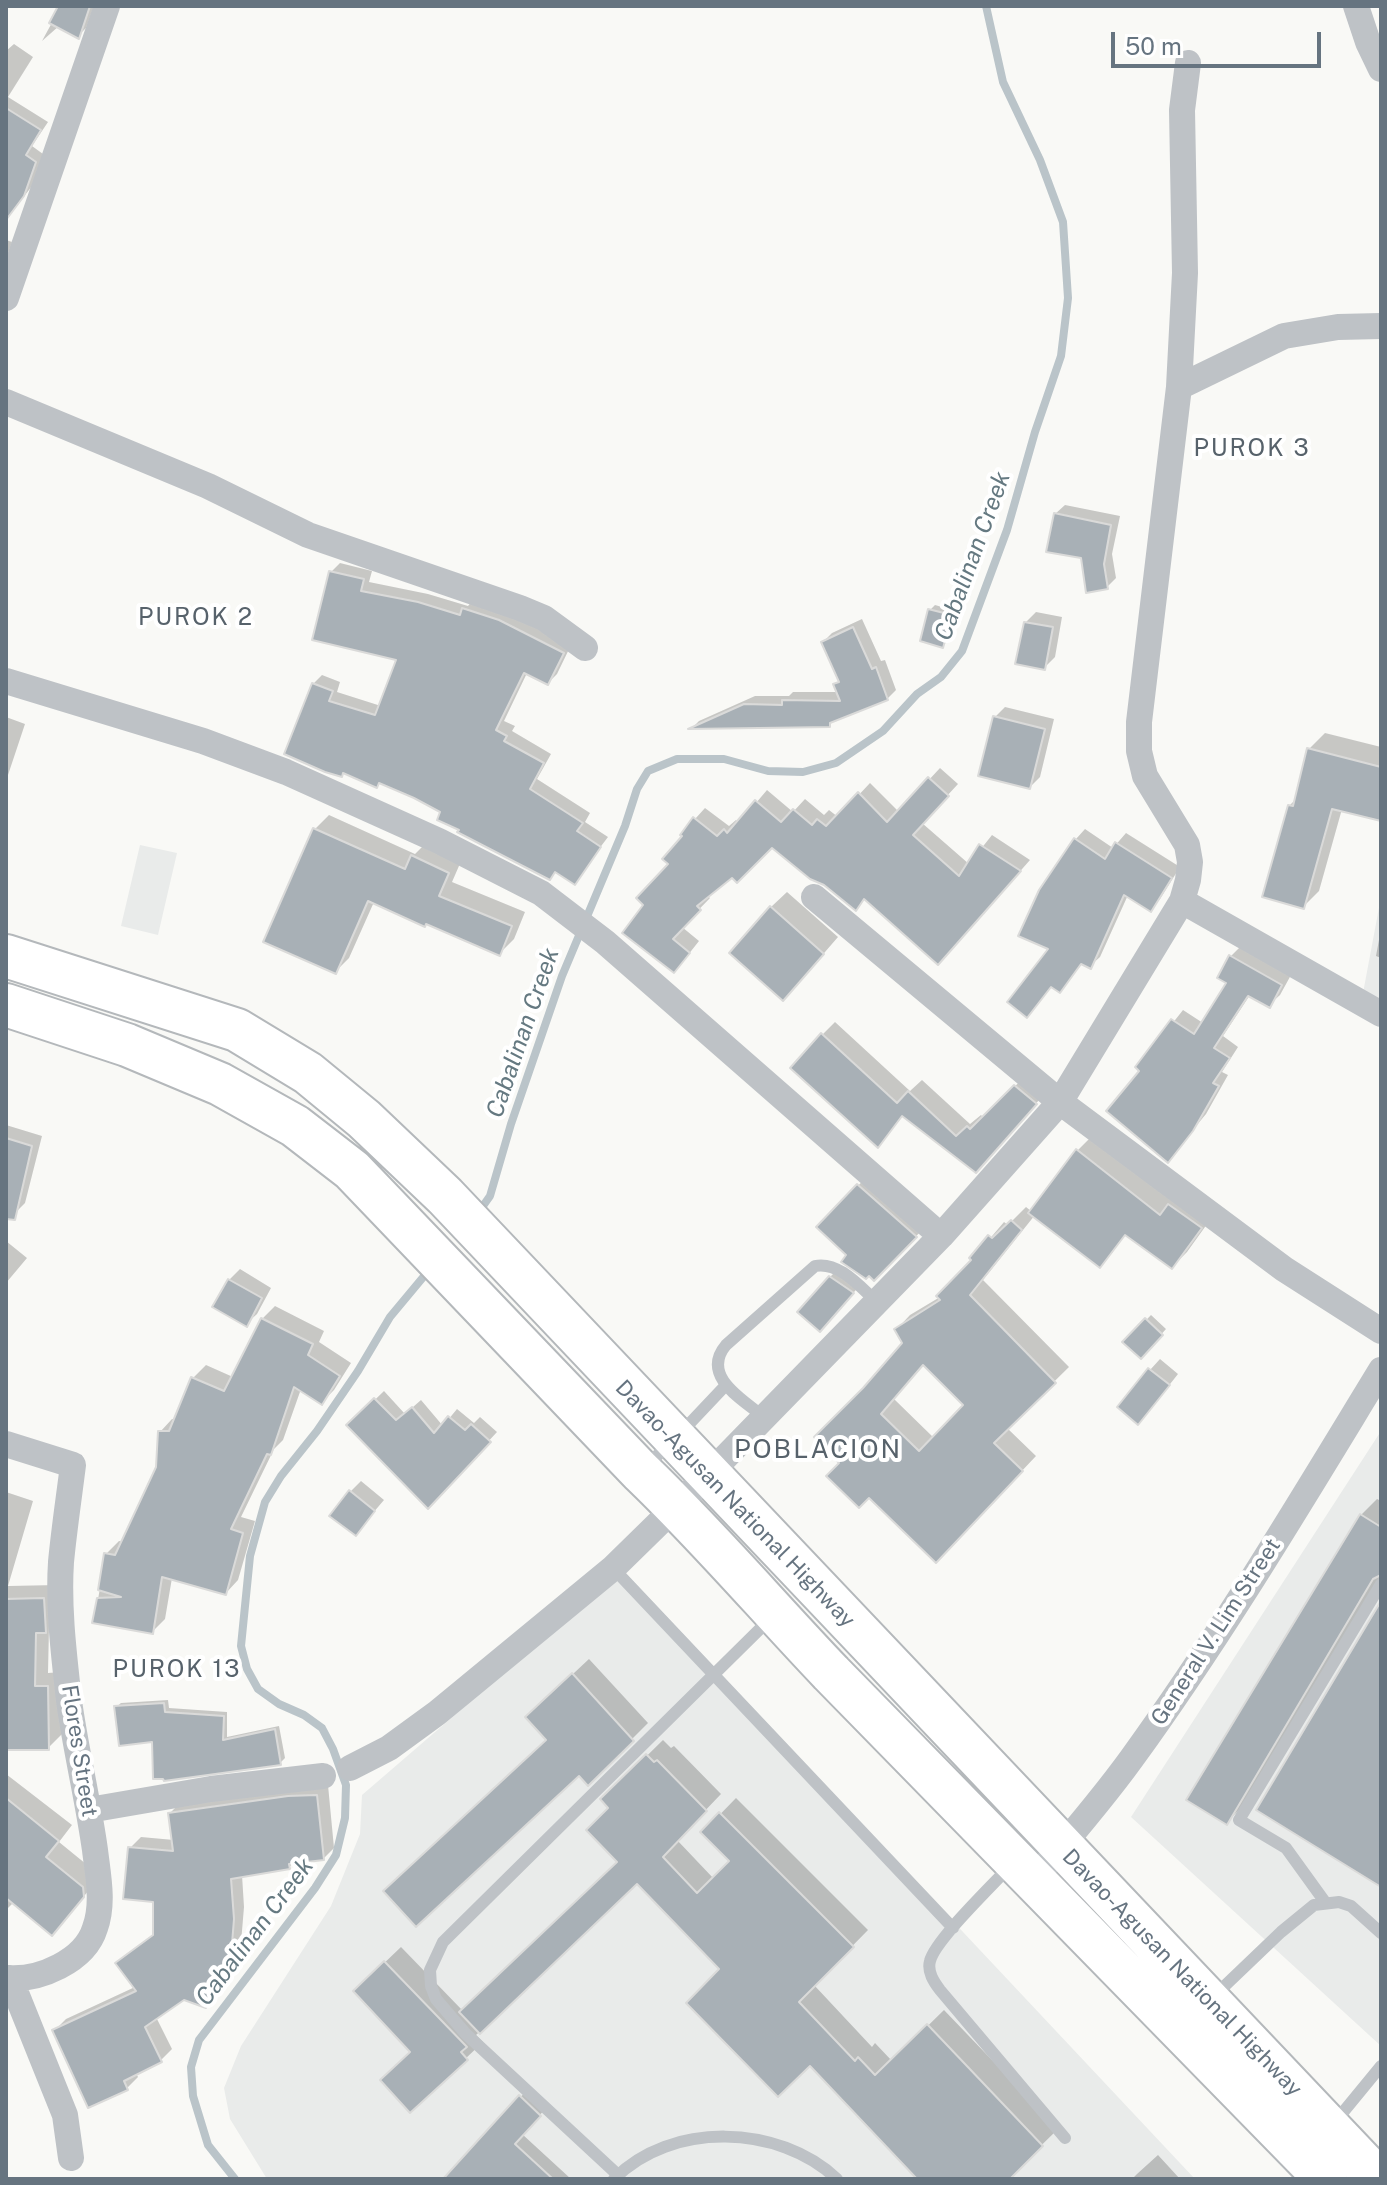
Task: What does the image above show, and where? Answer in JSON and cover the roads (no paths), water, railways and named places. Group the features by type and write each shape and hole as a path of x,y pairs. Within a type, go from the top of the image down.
{"highway":[{"name":"Davao-Agusan National Highway","path":"6,956 237,1030 308,1073 364,1119 445,1196 708,1475 1036,1851 1351,2174"},
{"name":"Davao-Agusan National Highway","path":"6,1005 127,1045 232,1091 295,1126 352,1170 676,1506 775,1615 1036,1851 1210,2001 1329,2129 1351,2174"}],"street":[{"path":"6,298 107,6"},
{"path":"1356,6 1381,69"},
{"path":"350,1768 389,1748 437,1713 613,1568 941,1236 1060,1102 1182,901 1189,871 1187,845 1145,776 1139,751 1139,722 1179,387 1185,273 1182,110 1188,63"},
{"path":"1179,387 1284,336 1338,327 1381,326"},
{"path":"6,402 208,486 308,535 544,618 585,648"},
{"path":"6,681 203,741 286,772 505,873 541,893 605,942 941,1236"},
{"path":"814,897 1060,1102 1284,1269 1381,1331"},
{"path":"1182,901 1381,1014"},
{"name":"General V. Lim Street","path":"1036,1851 1131,1760 1274,1546 1381,1370"},
{"name":"Flores Street","path":"6,1444 73,1465 61,1563 61,1624 70,1704 99,1882 100,1907 96,1928 77,1956 27,1977 8,1978"},
{"path":"89,1810 211,1789 323,1776"},
{"path":"8,1978 65,2115 71,2158"}],"lane":[{"path":"764,1417 725,1386 718,1370 721,1351 815,1266 826,1264 836,1268 877,1302"},
{"path":"640,1471 725,1386"},
{"path":"613,1568 953,1928"},
{"path":"1325,1902 1286,1848 1239,1820 1381,1584"},
{"path":"775,1615 443,1942 430,1970 431,1986 436,1999 466,2034 616,2177 648,2152 684,2141 733,2136 772,2143 820,2163 837,2179"},
{"path":"1036,1851 953,1928 931,1957 929,1969 934,1982 1065,2138"},
{"path":"1210,2001 1305,1910 1325,1902 1351,1906 1381,1933"},
{"path":"1329,2129 1381,2066"}],"waterway":[{"name":"Cabalinan Creek","path":"478,1213 490,1196 511,1124 562,976 625,826 637,789 648,771 677,759 724,759 768,771 803,772 836,763 883,731 917,694 941,677 962,651 1007,530 1061,356 1068,298 1063,222 1040,160 1003,82 986,6"},
{"name":"Cabalinan Creek","path":"235,2179 208,2145 193,2096 191,2067 199,2040 315,1888 336,1855 345,1818 346,1785 322,1728 258,1689 247,1669 241,1646 250,1556 265,1502 281,1476 317,1431 390,1317 430,1269"}],"district":[{"name":"PUROK 3","path":"1252,449"},
{"name":"PUROK 2","path":"196,618"},
{"name":"POBLACION","path":"818,1450"},
{"name":"PUROK 13","path":"177,1670"}]}
